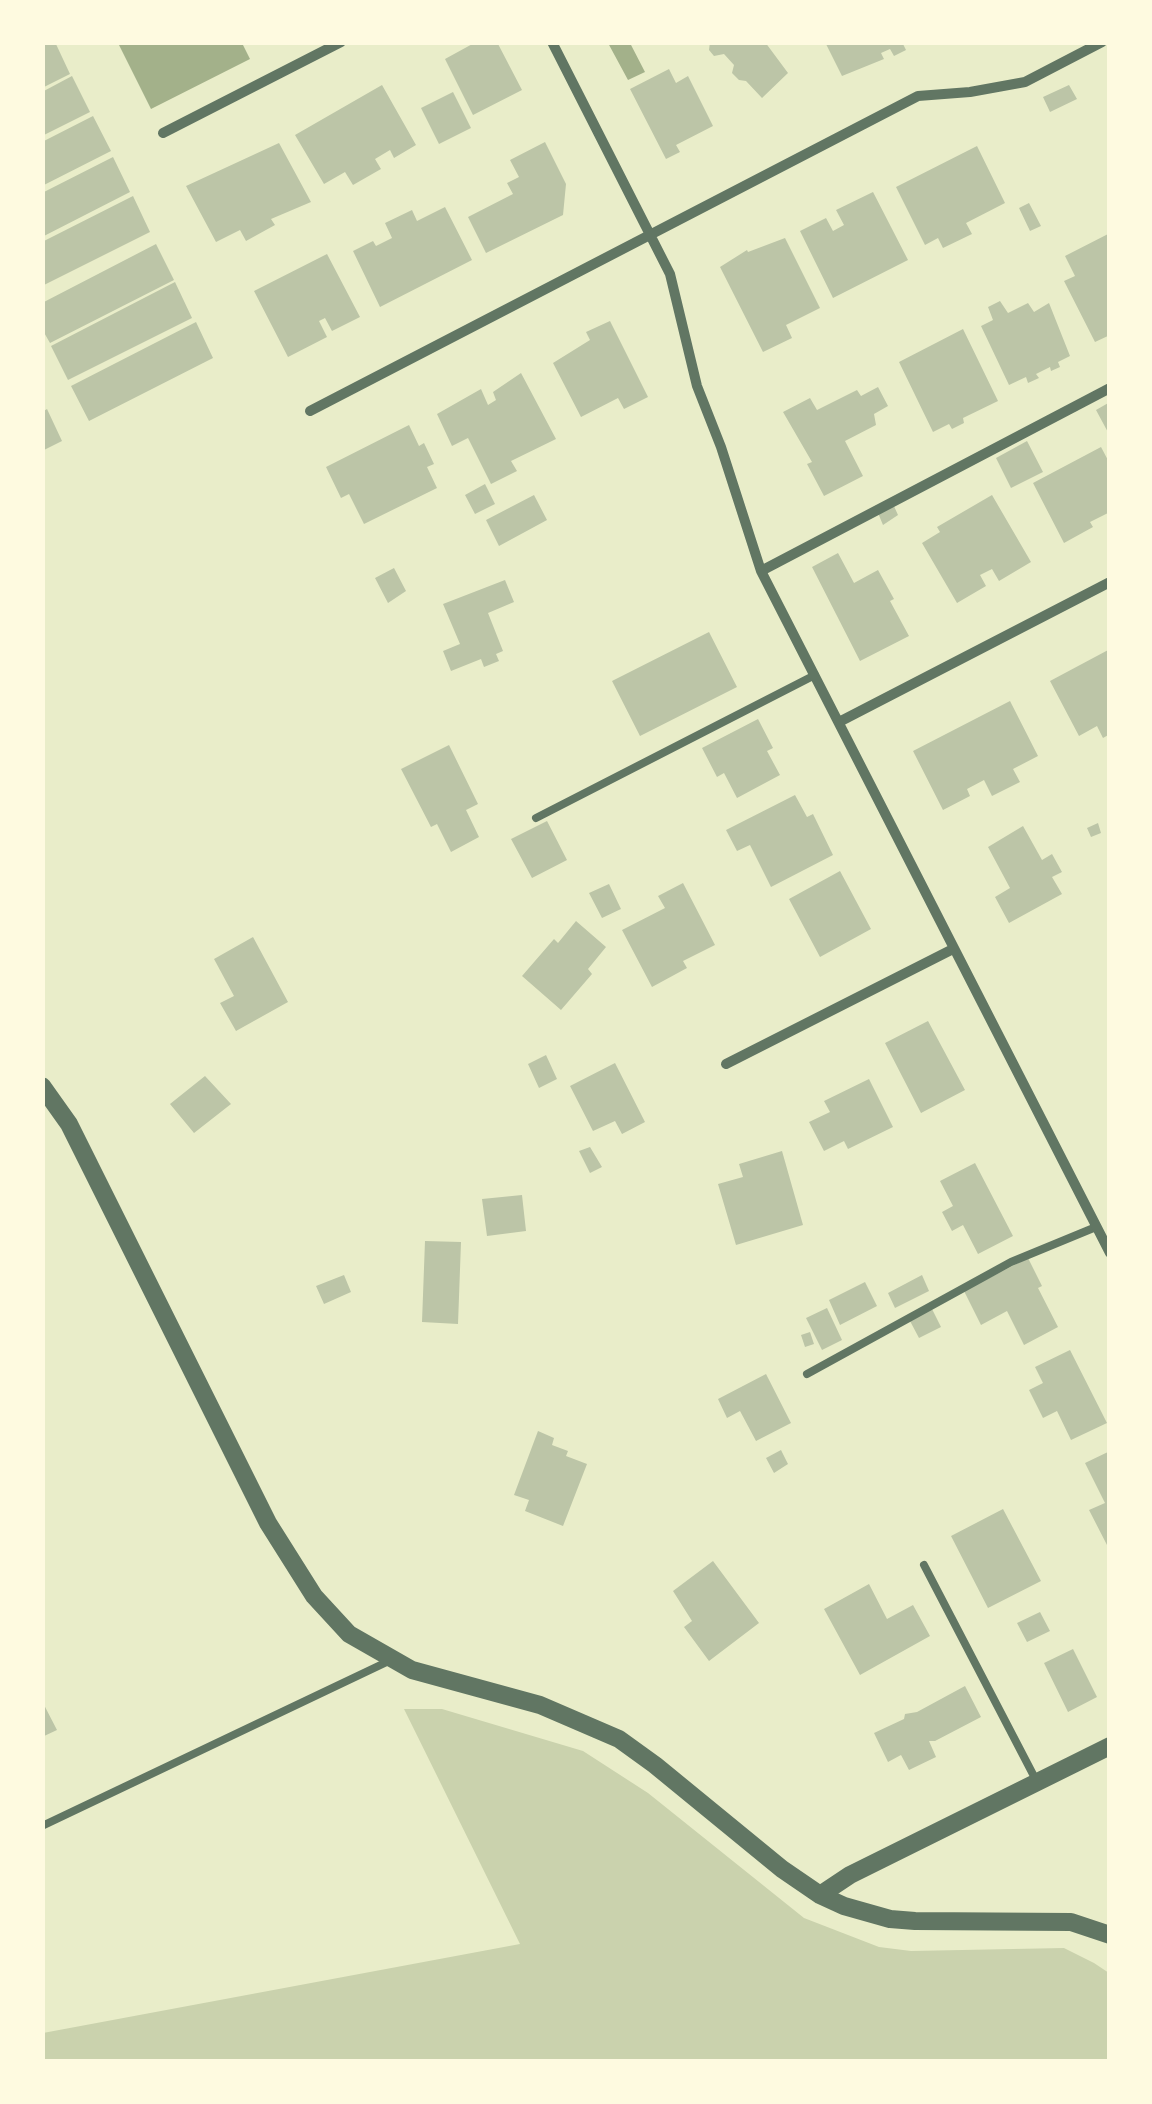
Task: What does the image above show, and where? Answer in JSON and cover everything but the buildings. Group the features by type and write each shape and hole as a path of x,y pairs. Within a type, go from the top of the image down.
{"street":[{"path":"163,134 342,42"},
{"path":"552,42 670,274 697,386 721,447 760,571 1110,1253"},
{"path":"310,411 918,96 1024,82 1102,42"},
{"path":"760,571 1110,388"},
{"path":"839,722 1110,582"},
{"path":"726,1064 953,948"},
{"path":"42,1086 69,1124 285,1553 332,1618 349,1634 391,1660 432,1677 540,1705 619,1740 820,1895 890,1919 1056,1920 1110,1935"},
{"path":"820,1895 850,1875 1110,1746"}],"lane":[{"path":"536,818 815,676"},
{"path":"807,1374 1010,1262 1096,1227"},
{"path":"924,1565 1036,1782"},
{"path":"42,1826 391,1660"}],"shaded area":[{"path":"118,43 242,43 250,59 151,109"},
{"path":"608,43 630,43 645,72 628,80"},
{"path":"404,1709 442,1709 583,1751 648,1793 804,1918 879,1947 911,1951 1064,1948 1109,1973 1109,2061 43,2061 43,2033 520,1944"}]}
